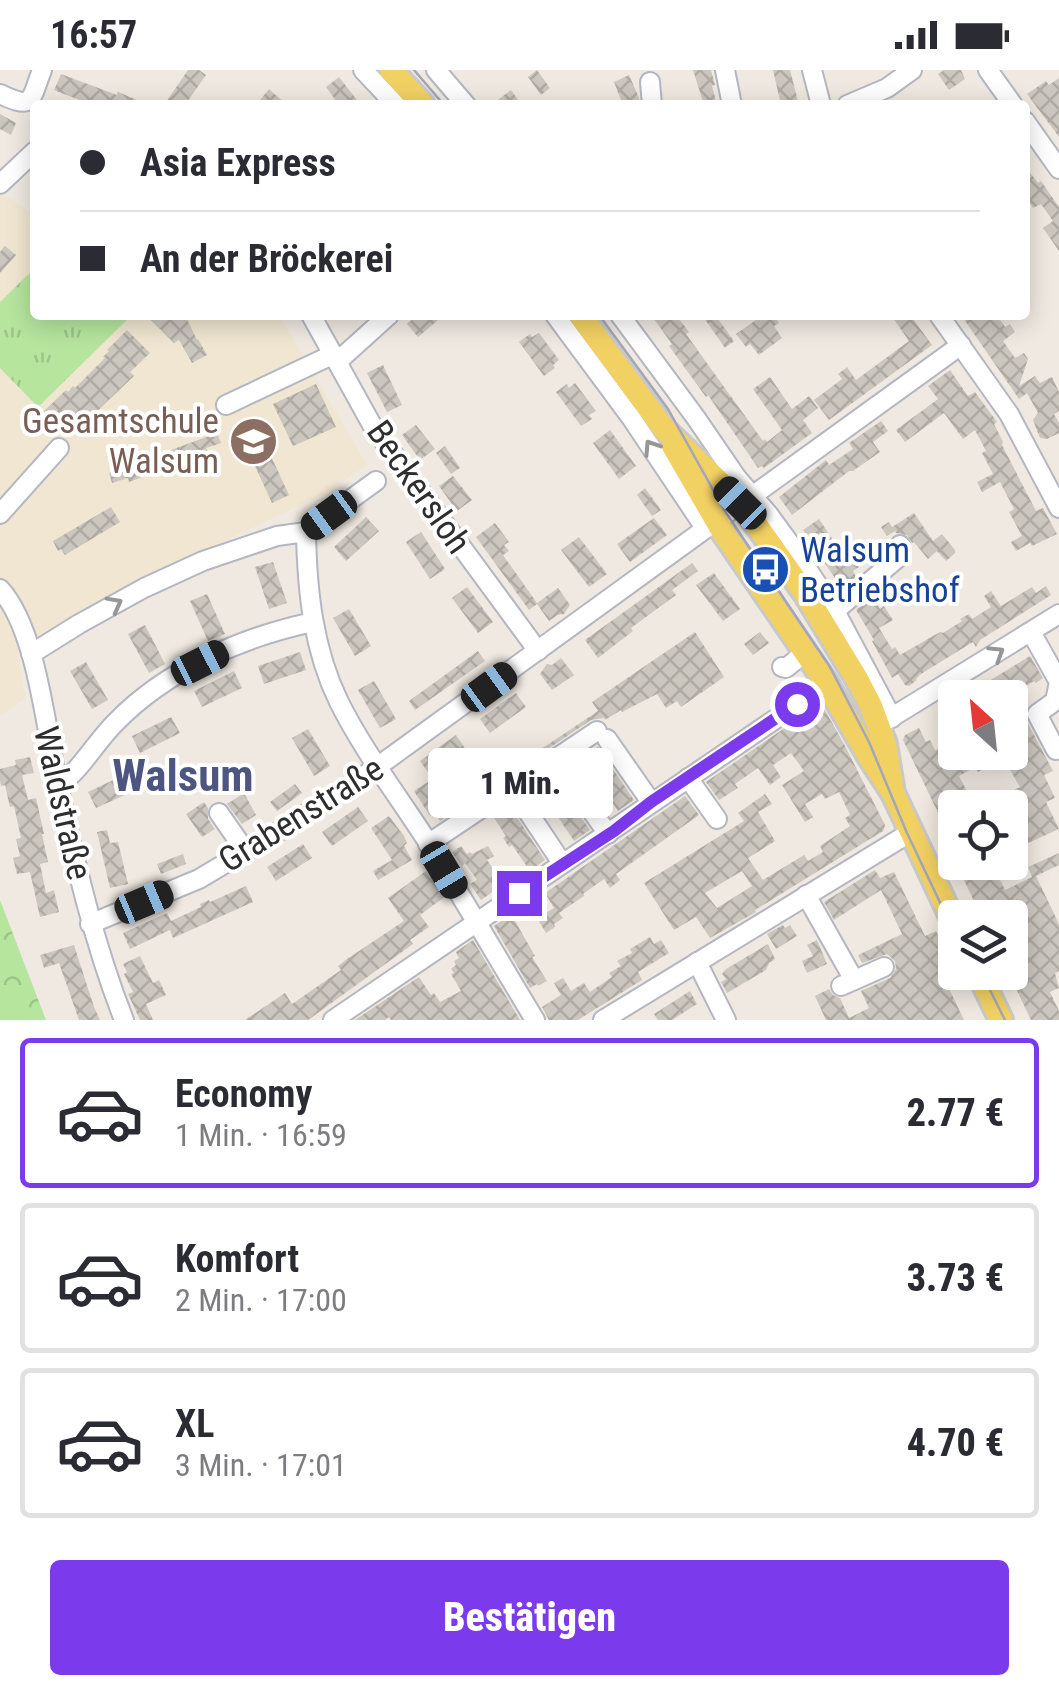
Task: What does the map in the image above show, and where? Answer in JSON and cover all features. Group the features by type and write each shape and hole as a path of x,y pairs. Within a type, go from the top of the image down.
{"main road":[{"path":"392,70 419,100"},
{"path":"584,320 665,430 710,524 827,684 893,793 944,900"},
{"path":"665,430 746,499 885,721 893,793"}],"street":[{"path":"0,94 27,103 42,70"},
{"path":"364,70 391,100"},
{"path":"436,70 462,100"},
{"path":"724,70 731,100"},
{"path":"812,70 821,100"},
{"path":"858,100 912,70"},
{"path":"988,70 1009,100"},
{"path":"650,82 652,100"},
{"path":"886,88 893,100"},
{"path":"1030,129 1059,169"},
{"path":"1,185 30,156"},
{"name":"Beckersloh","path":"314,320 372,424 538,651"},
{"path":"226,405 336,358 383,320"},
{"path":"559,320 710,524"},
{"path":"624,320 737,478 746,499 796,552 836,611 885,721"},
{"path":"943,320 1009,414 1059,508"},
{"name":"Grabenstraße","path":"90,924 199,878 378,768 961,346"},
{"path":"0,514 59,448"},
{"path":"29,647 202,561 277,536 306,532 376,481"},
{"path":"306,532 306,579 313,622 337,699 536,1020"},
{"path":"836,611 900,556 900,545"},
{"name":"Waldstraße","path":"0,589 11,601 29,647 90,924 124,1020"},
{"path":"850,724 862,727 885,721 1059,614"},
{"path":"58,786 145,696 220,653 313,622"},
{"path":"1031,632 1059,682 1054,701 1037,714 1056,750"},
{"path":"782,667 806,652"},
{"path":"333,1020 827,684"},
{"path":"428,844 602,735 651,802"},
{"path":"562,768 608,834"},
{"path":"688,778 718,819"},
{"path":"518,798 562,863"},
{"path":"220,813 246,852"},
{"path":"603,1020 911,832"},
{"path":"806,895 847,983 884,967"},
{"path":"697,962 726,1020"}],"shaded area":[{"path":"0,191 30,212 30,320 282,320 367,465 318,497 157,572 75,617 18,656 25,698 0,716"}],"green space":[{"path":"30,273 30,320 127,320 38,407 0,368 0,302"},
{"path":"0,900 46,1020 0,1020"}],"building":[{"path":"188,70 206,75 188,100 167,100"},
{"path":"537,70 550,88 541,95 528,77"},
{"path":"693,70 711,70 716,100 702,100"},
{"path":"773,70 790,70 798,100 780,100"},
{"path":"961,70 965,79 949,90 938,74"},
{"path":"61,74 137,100 79,100 54,90"},
{"path":"629,75 639,100 621,100 614,82"},
{"path":"339,77 357,100 335,100 326,87"},
{"path":"1059,78 1059,137 1027,94 1046,81 1049,85"},
{"path":"269,89 281,100 260,100"},
{"path":"511,90 518,100 498,100"},
{"path":"0,114 16,123 11,135 0,129"},
{"path":"1030,173 1059,207 1059,251 1043,228 1053,221 1041,204 1033,208"},
{"path":"5,246 16,255 0,273 0,252"},
{"path":"151,320 187,320 207,355 192,363 179,340 174,343"},
{"path":"411,320 438,320 418,337 407,324"},
{"path":"655,320 680,320 763,441 782,430 753,389 770,377 792,409 809,396 818,408 803,420 812,433 764,468 758,468 669,346 672,344"},
{"path":"705,320 719,320 734,341 725,348"},
{"path":"756,320 777,320 779,323 774,326 782,338 759,355 736,334"},
{"path":"894,320 914,320 932,345 829,420 814,400 842,379 838,374 847,367 856,380 909,341"},
{"path":"964,320 1000,320 1005,327 1010,324 1015,332 1003,341 1015,358 1024,353 1028,359 1019,386 1035,376 1040,383 1052,377 1059,392 1059,411 1054,414 1059,433 1040,438 1033,420 1038,413 1027,393 1019,399"},
{"path":"127,330 150,353 130,372 134,376 66,436 43,412 66,390 75,388"},
{"path":"539,333 559,360 544,376 519,342"},
{"path":"383,365 402,405 387,412 367,373"},
{"path":"950,370 968,396 975,392 997,422 994,424 1002,445 1036,511 1043,508 1057,534 1016,551 1011,542 1022,536 1000,482 982,492 977,482 993,474 975,430 963,439 944,413 905,442 896,430 938,399 928,386"},
{"path":"575,383 596,411 581,426 556,392"},
{"path":"316,384 336,427 293,446 273,404"},
{"path":"881,421 888,431 873,442 880,452 792,515 779,497 826,460 829,465 853,449 849,443"},
{"path":"255,422 289,495 272,503 238,429"},
{"path":"416,425 435,449 420,460 402,435"},
{"path":"610,430 636,466 619,479 593,443"},
{"path":"217,433 221,443 206,448 208,453 129,482 128,478 112,483 109,473"},
{"path":"445,446 460,468 451,474 436,453"},
{"path":"453,476 472,500 457,511 439,486"},
{"path":"645,488 661,510 652,516 637,495"},
{"path":"111,507 120,522 65,555 61,549 58,551 53,541"},
{"path":"914,513 933,541 942,534 955,550 946,561 937,551 928,559 907,535 895,531 887,536 881,527 889,522 892,527"},
{"path":"366,517 379,531 346,561 334,547"},
{"path":"654,518 667,535 630,562 617,544"},
{"path":"819,519 844,557 850,553 859,567 853,571 856,577 842,589 803,530"},
{"path":"495,523 509,542 504,545 509,551 503,555 537,603 558,588 570,605 564,614 549,621 537,604 529,610 476,537"},
{"path":"421,532 445,569 430,579 406,542"},
{"path":"579,537 607,574 589,587 561,550"},
{"path":"273,562 287,603 269,609 255,567"},
{"path":"692,563 698,571 672,590 676,595 598,658 585,640"},
{"path":"714,573 740,609 723,621 696,585"},
{"path":"1046,586 1051,595 980,640 976,647 973,642 921,674 909,686 898,674 892,678 856,610 870,598 880,609 884,606 893,620 879,628 900,655 943,633 969,614 972,619 991,607 984,596 991,591 1001,606 1032,587 1036,593"},
{"path":"467,587 493,622 478,633 452,598"},
{"path":"207,594 225,634 208,641 190,601"},
{"path":"349,609 371,646 355,656 333,618"},
{"path":"145,625 165,664 149,673 128,634"},
{"path":"695,632 724,677 681,707 677,701 666,708 657,694 605,720 591,720 500,781 498,778 598,711 592,702"},
{"path":"760,632 769,643 753,655 744,644"},
{"path":"478,651 485,661 415,710 409,701"},
{"path":"300,652 306,670 264,684 258,666"},
{"path":"1030,656 1043,678 1028,685 1028,680 991,680"},
{"path":"561,658 574,675 552,690 540,674 547,664"},
{"path":"86,662 108,700 92,709 70,671"},
{"path":"234,671 242,688 202,707 194,691"},
{"path":"374,681 396,719 380,728 358,690"},
{"path":"516,693 526,707 490,733 480,719"},
{"path":"821,703 885,825 883,831 710,938 696,917 674,930 644,883 744,821 738,813 765,794 772,804 758,812 775,841 748,858 763,880 804,855 808,861 823,852 820,846 850,826 845,818 850,815 839,792 825,799 822,794 805,804 813,817 805,822 782,785 804,771 791,753 773,765 781,777 770,785 758,768 719,800 706,782","holes":["742,871 752,886 717,908 705,893"]},
{"path":"171,717 180,733 140,753 132,736"},
{"path":"1028,723 1053,771 1044,775 1055,798 1046,802 1059,829 1028,843 1028,790 1014,790 1020,787 1010,770 1028,770"},
{"path":"919,728 926,742 930,740 938,749 938,770 970,770 959,776 966,790 938,790 938,813 903,740"},
{"path":"308,729 330,766 314,776 292,738"},
{"path":"456,735 466,750 430,775 420,761"},
{"path":"598,747 634,800 618,811 579,758"},
{"path":"30,757 34,773 22,775 28,800 36,798 44,834 48,862 40,864 46,893 54,890 59,912 40,917 30,872 17,874 13,858 20,856 16,839 21,838 14,806 10,807 5,785 1,786 0,781 0,769"},
{"path":"128,773 136,790 96,808 88,792"},
{"path":"434,778 453,808 465,804 440,821 435,813 430,816 414,791"},
{"path":"553,778 590,830 574,841 538,788 533,788"},
{"path":"295,784 302,793 277,811 270,802"},
{"path":"244,793 256,815 242,824 227,804"},
{"path":"685,796 699,815 616,874 620,880 610,888 604,879 583,894 559,913 563,918 546,933 537,918 554,908 545,893"},
{"path":"204,802 215,829 202,837 186,814"},
{"path":"358,807 368,821 332,846 322,832"},
{"path":"510,807 545,860 530,871 512,845 509,847 494,818"},
{"path":"389,816 404,836 404,846 412,860 378,880 373,871 392,860 371,828"},
{"path":"107,830 110,843 118,842 128,884 110,888 97,832"},
{"path":"303,844 312,858 276,881 267,867"},
{"path":"461,846 472,854 488,846 494,856 487,860 504,884 481,900 470,884 477,880 452,852"},
{"path":"1059,853 1059,865 1036,876 1059,924 1059,971 1055,973 1059,988 1050,992 1059,1020 1031,1020 1017,990 1028,990 1028,900 973,900 964,880 1000,880 1005,890 1032,877 1028,867"},
{"path":"183,854 186,864 161,874 157,864"},
{"path":"875,870 880,878 894,872 925,936 936,931 938,935 938,990 950,990 964,1020 826,1020 815,996 829,989 840,998 849,1018 869,1008 861,991 890,978 896,969 895,961 887,954 862,963 858,955 902,934 881,890 834,920 824,902"},
{"path":"426,871 446,896 420,915 429,927 410,940 413,944 308,1020 245,1020 285,993 292,1004 341,970 338,966 347,959 404,921 388,898"},
{"path":"246,886 253,902 173,938 170,930 130,949 123,933 167,913 171,921 201,907 200,904"},
{"path":"511,914 547,981 538,986 530,988 494,926"},
{"path":"790,925 797,936 776,949 767,934"},
{"path":"650,937 654,944 661,940 669,953 638,972 642,980 578,1020 549,1020 542,1007 561,995 554,983 563,978 571,991 584,983 590,992 612,977 609,973 621,966 617,961 632,953 630,949"},
{"path":"473,940 520,1020 355,1020 419,977 440,1002 461,991 451,969 459,958 456,952"},
{"path":"817,940 827,964 807,973 802,961 813,956 807,945"},
{"path":"768,944 775,959 766,970 727,993 721,982 726,979 722,974 726,969"},
{"path":"74,945 100,1020 79,1020 59,963 44,968 40,955"},
{"path":"140,956 153,983 159,980 166,995 146,1004 153,1020 140,1020 128,994 133,992 123,964"},
{"path":"690,991 697,1004 672,1020 658,1020 654,1014"}],"tram line":[{"path":"414,70 440,100"},
{"path":"603,320 668,409 726,513 830,667 869,742 939,900"},
{"path":"990,990 1005,1020"}],"place":[{"name":"Gesamtschule Walsum","path":"254,441"},
{"name":"Walsum Betriebshof","path":"765,570"}],"district":[{"name":"Walsum","path":"183,775"}],"route":[{"path":"519,893 797,704"}]}
